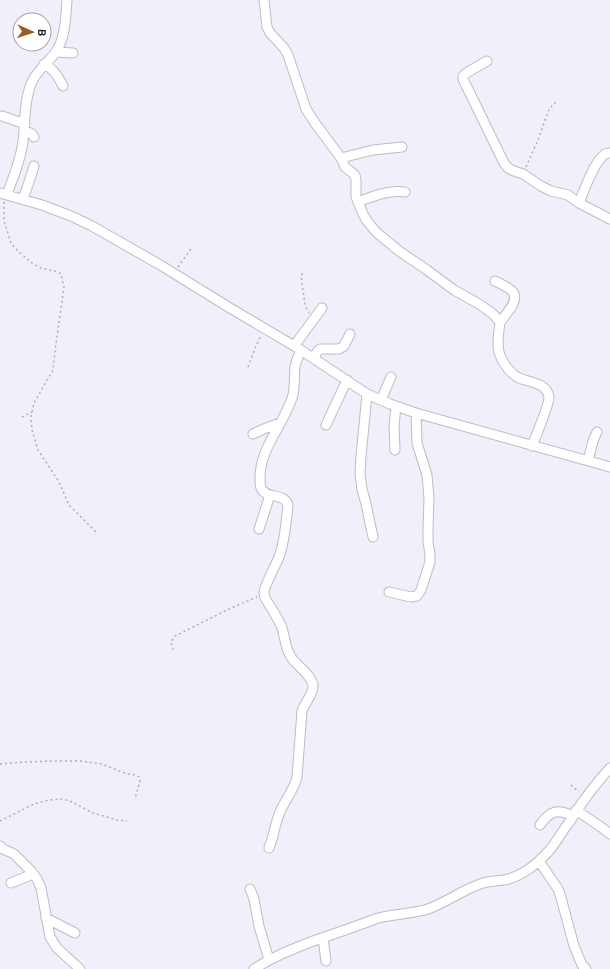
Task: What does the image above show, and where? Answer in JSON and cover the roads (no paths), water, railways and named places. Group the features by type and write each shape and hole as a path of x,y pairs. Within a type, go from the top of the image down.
{"street":[{"path":"67,0 64,32 56,52 44,64 35,76 31,85 27,98 25,127 19,163 4,194 42,204 92,226 174,273 314,358 367,394 416,413 610,468"},
{"path":"264,0 267,26 270,33 284,48 288,55 306,109 341,158 345,167 355,175 356,197 367,221 391,246 461,295 479,304 492,313 500,322"},
{"path":"56,52 73,53"},
{"path":"487,61 468,72 463,76 463,80 504,163 508,168 523,174 541,186 551,191 568,195 610,219"},
{"path":"44,64 55,72 63,86"},
{"path":"2,116 25,127 34,137"},
{"path":"341,158 373,150 402,146"},
{"path":"580,203 598,161 604,155 610,153"},
{"path":"23,199 34,166"},
{"path":"358,202 388,192 405,192"},
{"path":"495,281 512,291 515,296 515,302 500,322 500,355 504,363 513,374 519,378 539,385 545,389 548,394 549,399 547,406 532,446"},
{"path":"269,848 280,812 295,785 297,777 302,711 312,693 313,687 312,682 290,656 281,626 264,594 265,588 274,570 282,548 288,506 286,501 282,498 267,494 262,489 260,482 260,471 263,457 292,396 297,348 313,319 322,308"},
{"path":"314,358 320,349 338,349 344,346 350,334"},
{"path":"381,400 391,377"},
{"path":"326,426 347,380"},
{"path":"367,394 360,474 373,537"},
{"path":"395,450 394,426 396,406"},
{"path":"389,592 411,597 417,596 422,590 430,562 428,542 429,498 427,475 417,443 416,413"},
{"path":"253,434 280,423"},
{"path":"588,461 597,432"},
{"path":"259,529 270,495"},
{"path":"254,969 289,950 378,918 428,908 472,887 484,883 504,880 526,871 548,853 574,813 610,768"},
{"path":"540,825 546,816 553,813 574,813 601,827 610,834"},
{"path":"0,846 14,854 37,880 41,888 50,937 54,944 80,969"},
{"path":"538,861 558,889 574,946 582,965 586,969"},
{"path":"10,883 33,874"},
{"path":"250,889 254,899 259,926 269,960"},
{"path":"46,918 75,933"},
{"path":"323,938 326,961"}]}
